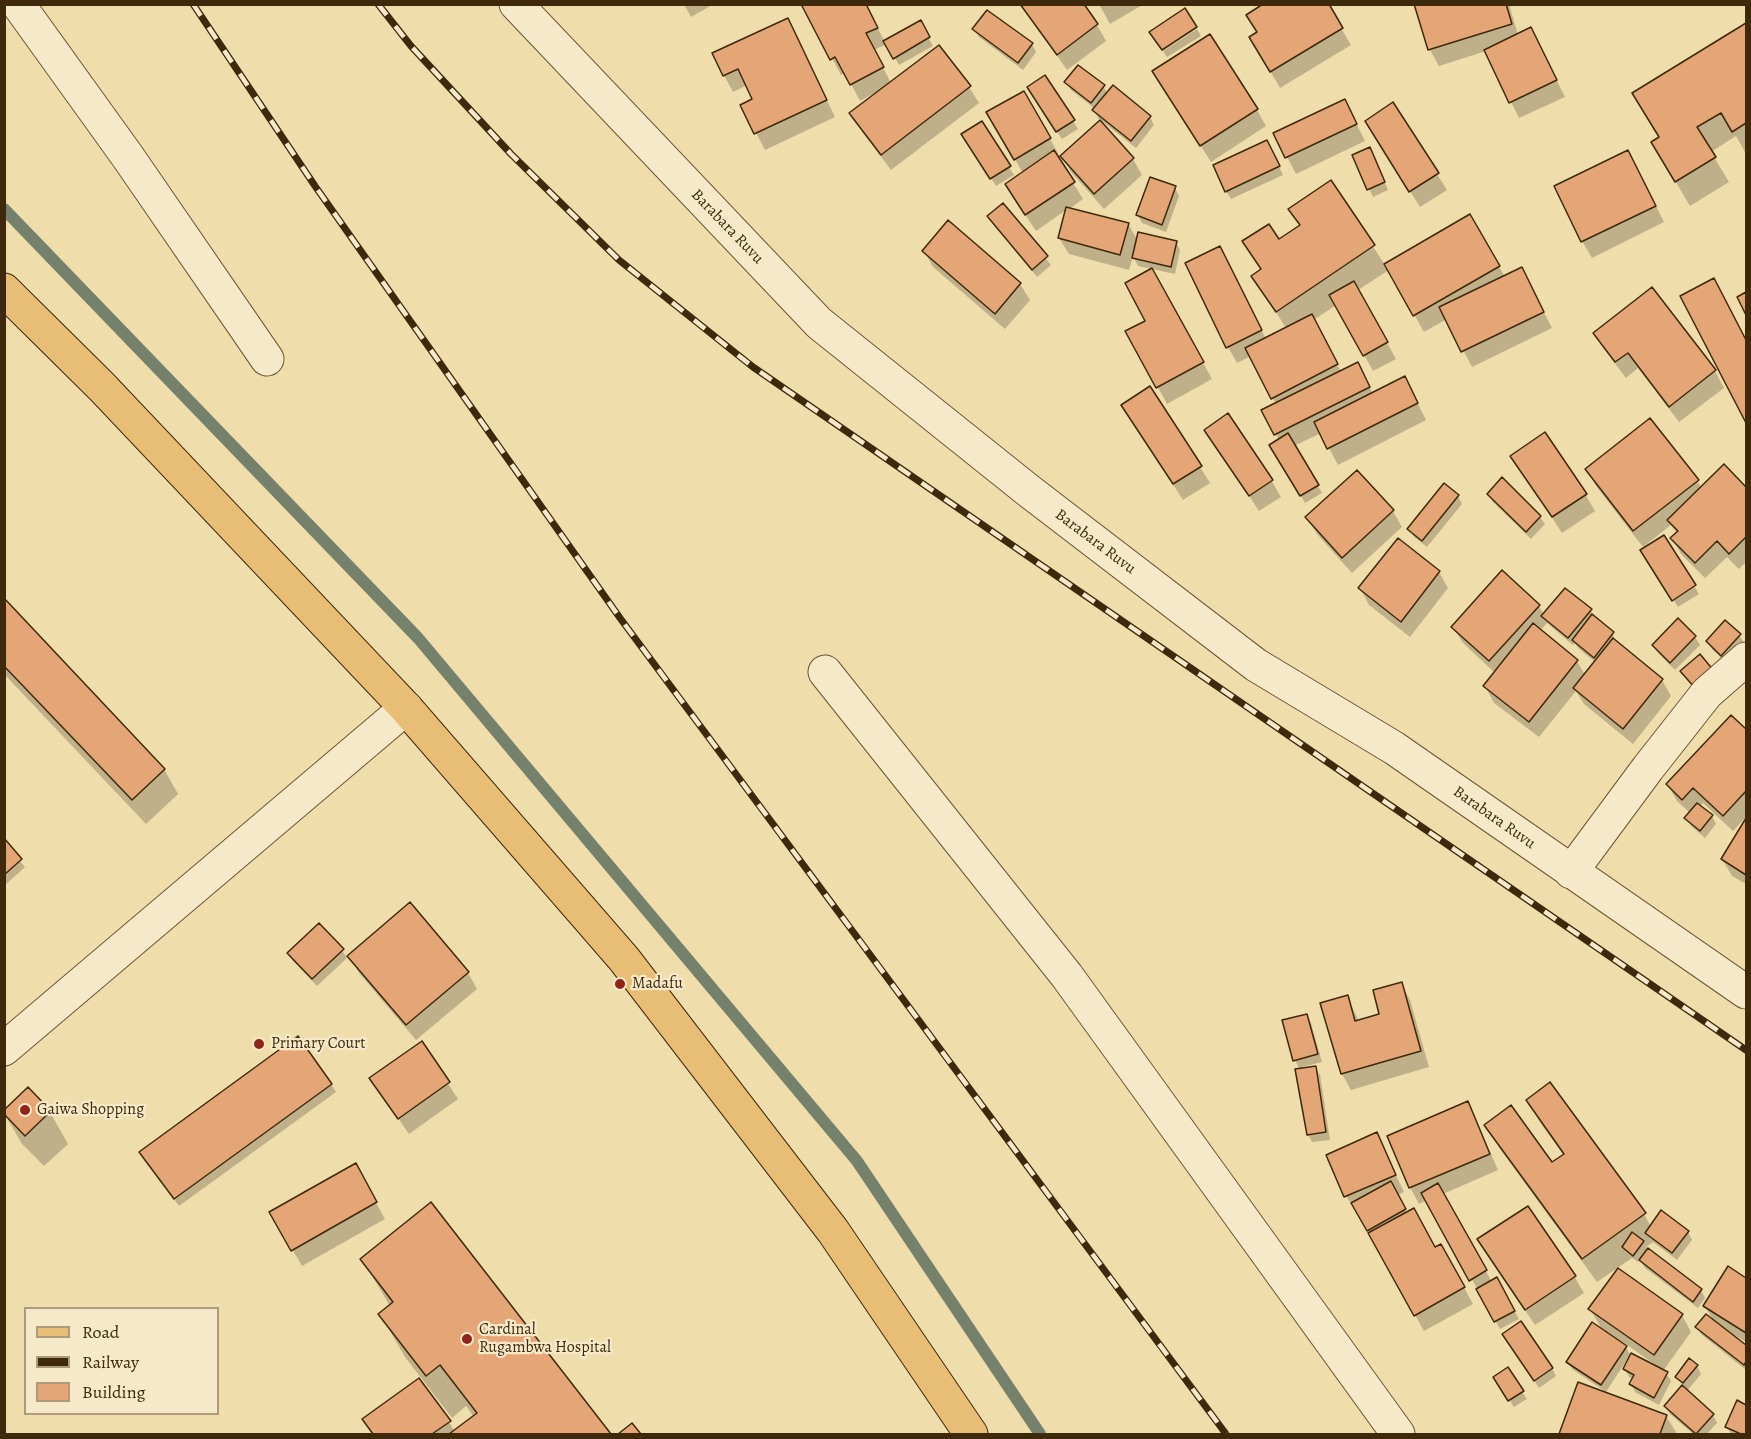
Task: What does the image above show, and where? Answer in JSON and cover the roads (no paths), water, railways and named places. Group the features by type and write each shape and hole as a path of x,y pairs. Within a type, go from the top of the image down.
{"main road":[{"path":"4,290 102,387 406,708 624,959 833,1231 970,1434"}],"street":[{"path":"18,4 128,157 267,359"},
{"name":"Barabara Ruvu","path":"516,4 819,323 1029,491 1256,665 1394,748 1746,992"},
{"path":"1571,872 1707,693 1746,659"},
{"path":"825,672 1067,976 1398,1434"},
{"path":"4,1049 406,708"}],"waterway":[{"path":"4,209 418,638 857,1161 1040,1434"}],"railway":[{"path":"193,4 315,186 620,618 1226,1434"},
{"path":"378,4 411,46 511,154 619,260 753,367 1746,1050"}],"place":[{"name":"Madafu","path":"620,984"},
{"name":"Primary Court","path":"259,1044"},
{"name":"Gaiwa Shopping","path":"25,1110"},
{"name":"Cardinal Rugambwa Hospital","path":"467,1339"}]}
